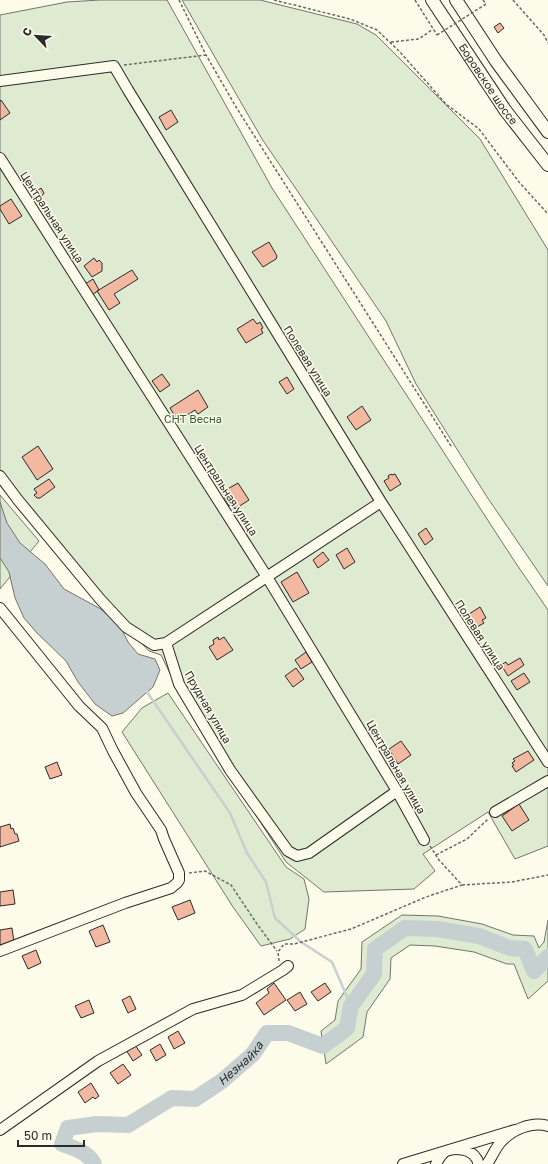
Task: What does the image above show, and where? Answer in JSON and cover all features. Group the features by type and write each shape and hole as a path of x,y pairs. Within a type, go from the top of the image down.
{"main road":[{"name":"Боровское шоссе","path":"432,0 506,110 548,165"},
{"name":"Боровское шоссе","path":"456,0 496,61 548,132"}],"street":[{"path":"0,81 114,66"},
{"name":"Полевая улица","path":"114,66 381,502 548,762"},
{"name":"Центральная улица","path":"0,158 267,576 397,791 424,840"},
{"path":"0,476 100,599 126,627 154,646 166,644 381,502"},
{"path":"0,608 79,706 102,728 136,792 161,830 179,873 180,880 171,888 125,903 0,951"},
{"name":"Прудная улица","path":"166,644 178,684 230,770 288,851 297,856 309,854 397,791"},
{"path":"495,812 548,782"},
{"path":"0,1130 98,1061 193,1008 242,995 285,968"},
{"path":"403,1164 530,1125 548,1126"},
{"path":"487,1164 500,1142 515,1130"},
{"path":"436,1164 438,1159 446,1151 457,1149 467,1150 476,1157 478,1164"}],"path":[{"path":"179,0 206,55 236,107 451,446"},
{"path":"274,0 350,19 377,30 390,42 446,104 479,129 519,182 548,214"},
{"path":"415,0 437,35 486,4 483,0"},
{"path":"513,0 544,35 548,43"},
{"path":"390,42 419,39 433,29"},
{"path":"114,66 206,55"},
{"path":"436,855 467,839 495,812"},
{"path":"424,840 462,885"},
{"path":"179,873 205,871 231,885 278,952 279,962 285,968"},
{"path":"278,952 284,944 294,944 351,929 412,903 462,885 512,882 548,874"}],"green space":[{"name":"СНТ Весна","path":"100,0 167,0 272,188 515,562 548,610 548,846 515,859 488,812 423,854 435,871 414,889 324,892 286,862 185,704 161,655 149,651 70,570 0,485 0,15 67,2"},
{"path":"182,0 260,0 357,24 376,35 480,139 548,250 548,586 487,497 416,384 386,321 262,139"},
{"path":"0,495 39,541 0,589"},
{"path":"168,693 286,867 304,879 309,899 305,929 290,939 261,946 233,907 122,732 142,708"},
{"path":"402,915 438,916 482,924 513,935 534,936 539,948 544,942 548,920 548,981 528,999 514,964 507,964 474,952 435,946 410,945 391,958 390,979 367,1012 363,1037 326,1064 321,1031 335,1020 338,1001 361,969 362,942"}],"shaded area":[{"path":"0,502 7,523 20,543 45,564 64,589 99,608 118,622 128,642 138,654 155,659 160,670 153,687 123,713 112,716 95,704 78,682 66,661 24,618 15,598 9,572 0,558"}],"building":[{"path":"500,23 504,28 498,33 494,27"},
{"path":"1,100 10,113 0,120 0,101"},
{"path":"171,110 178,122 166,130 159,117"},
{"path":"41,188 44,193 41,197 42,199 40,201 39,199 36,201 32,195"},
{"path":"11,199 22,216 9,224 0,209 0,206"},
{"path":"269,242 277,256 276,259 263,267 252,252"},
{"path":"94,258 97,262 99,260 102,263 102,271 92,277 84,266"},
{"path":"132,270 138,279 114,294 120,303 109,310 97,291"},
{"path":"93,279 99,290 92,295 85,284"},
{"path":"253,319 257,324 260,322 263,328 261,329 263,333 246,343 237,329"},
{"path":"162,374 170,385 160,392 152,381"},
{"path":"287,377 294,389 287,394 279,382"},
{"path":"198,390 208,407 198,414 195,410 178,421 170,408"},
{"path":"362,406 371,420 356,430 347,417"},
{"path":"38,446 53,469 37,480 22,457"},
{"path":"395,474 401,484 390,491 384,481 389,478 388,476"},
{"path":"49,479 55,487 40,498 37,498 34,495 37,493 34,489"},
{"path":"238,483 249,500 235,509 232,504 229,506 224,497 227,495 224,491"},
{"path":"426,528 433,539 425,545 418,534"},
{"path":"347,548 355,562 344,569 336,555"},
{"path":"323,552 329,560 318,568 313,560"},
{"path":"297,572 309,593 293,602 281,582"},
{"path":"480,607 486,618 482,620 484,623 477,627 469,614"},
{"path":"218,637 219,640 224,637 233,650 217,660 209,647 214,644 213,640"},
{"path":"306,652 312,662 301,669 295,660"},
{"path":"520,658 524,665 508,676 503,668 501,669 499,666 506,662 508,665"},
{"path":"296,668 304,679 293,687 285,676"},
{"path":"524,673 530,682 517,690 511,681"},
{"path":"401,741 411,755 398,764 389,749"},
{"path":"528,751 534,760 516,772 512,766 514,765 512,763 515,761 513,759"},
{"path":"57,762 62,775 50,779 45,767"},
{"path":"519,804 529,820 512,831 502,816"},
{"path":"10,824 11,829 13,828 15,834 17,834 19,841 0,847 0,827"},
{"path":"13,890 15,904 0,906 0,892"},
{"path":"190,900 195,913 178,920 172,907"},
{"path":"103,925 110,942 96,947 89,931"},
{"path":"12,928 14,942 0,945 0,930"},
{"path":"36,950 41,963 28,969 22,956"},
{"path":"274,983 286,1000 264,1015 256,1003 269,993 267,989"},
{"path":"325,983 331,992 318,1001 311,992"},
{"path":"300,992 307,1004 295,1011 287,1000"},
{"path":"130,996 136,1009 128,1013 122,1000"},
{"path":"89,1000 94,1013 81,1018 75,1006"},
{"path":"178,1031 185,1043 174,1049 168,1037"},
{"path":"160,1044 166,1055 156,1061 150,1050"},
{"path":"135,1045 142,1055 133,1061 126,1050"},
{"path":"123,1064 131,1075 118,1084 110,1073"},
{"path":"91,1083 99,1096 95,1099 93,1097 85,1103 78,1092"}],"waterway":[{"path":"147,692 230,813 247,853 266,882 275,918 301,942 332,962 351,1006"},
{"name":"Незнайка","path":"94,1164 84,1153 62,1144 68,1128 97,1124 128,1125 172,1098 195,1099 222,1081 253,1054 267,1033 288,1033 323,1046 347,1028 351,1006 374,974 375,949 405,928 437,929 479,936 510,948 525,949 534,971 548,957"}]}
